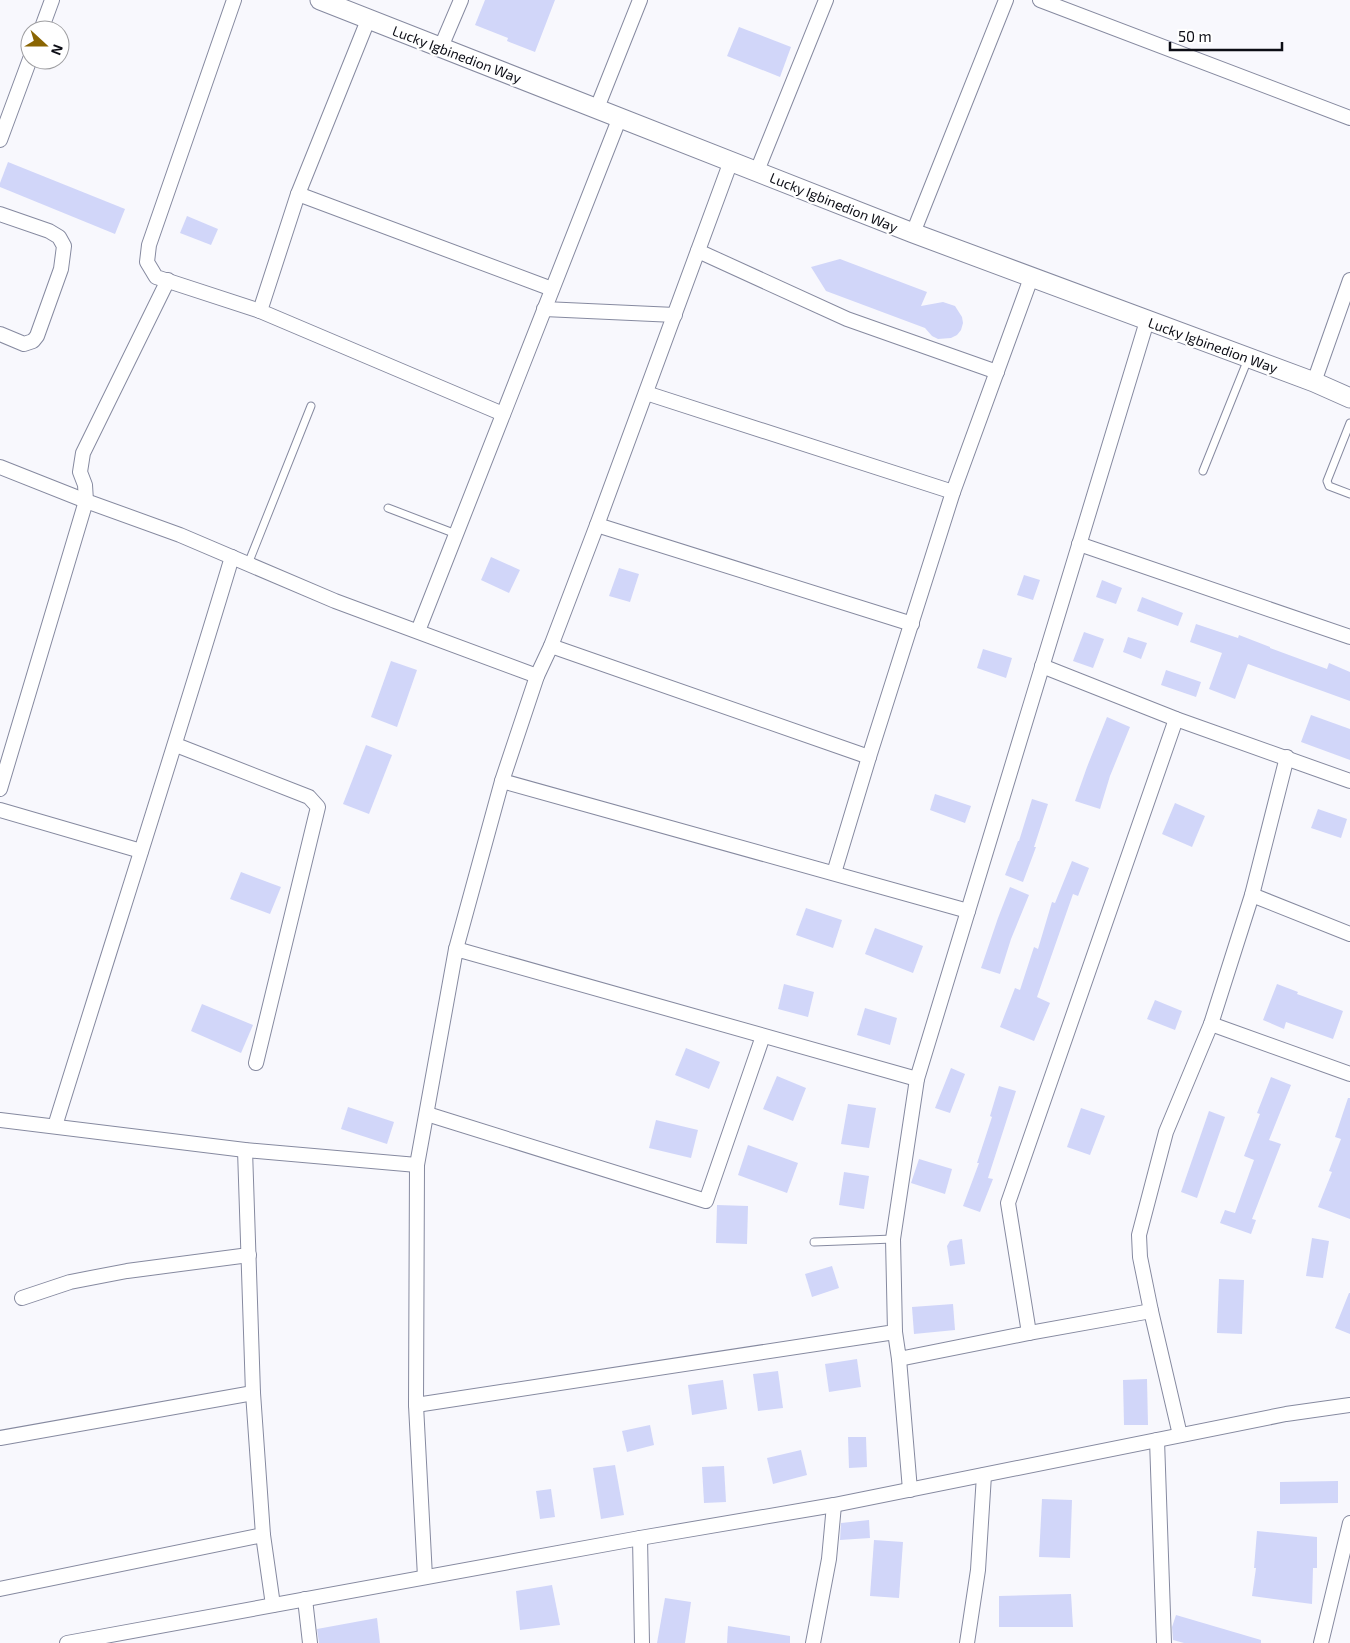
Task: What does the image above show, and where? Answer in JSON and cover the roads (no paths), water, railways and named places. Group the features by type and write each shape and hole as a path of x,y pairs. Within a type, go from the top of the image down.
{"street":[{"path":"45,20 52,0"},
{"path":"234,0 149,245 147,262 156,277 260,311 503,414"},
{"name":"Lucky Igbinedion Way","path":"320,0 912,233 1314,382 1350,398"},
{"path":"441,47 461,0"},
{"path":"597,108 640,0"},
{"path":"757,172 826,0"},
{"path":"912,233 1006,0"},
{"path":"1040,0 1350,118"},
{"path":"260,311 298,194 368,20"},
{"path":"0,140 26,70"},
{"path":"418,631 620,117"},
{"path":"425,1577 416,1405 418,1165 456,949 502,781 538,676 597,525 732,161"},
{"path":"298,194 552,289"},
{"path":"0,214 49,231 59,238 64,246 61,269 37,336 33,341 24,344 0,334"},
{"path":"698,252 846,319 997,372"},
{"path":"834,874 953,492 1031,278"},
{"path":"0,789 86,501 85,485 80,472 83,454 168,280"},
{"path":"1314,382 1350,280"},
{"path":"544,309 675,315"},
{"path":"910,1490 896,1332 893,1239 917,1079 1147,321"},
{"path":"646,392 953,492"},
{"path":"0,467 180,535 335,601 538,676"},
{"path":"597,525 912,624"},
{"path":"1079,544 1350,637"},
{"path":"55,1126 176,744 232,557"},
{"path":"551,646 869,758"},
{"path":"1042,666 1176,718 1350,781"},
{"path":"1029,1332 1008,1203 1176,718"},
{"path":"176,744 309,796 318,807 256,1063"},
{"path":"1180,1435 1151,1311 1140,1257 1138,1234 1166,1132 1211,1024 1252,895 1287,757"},
{"path":"502,781 968,911"},
{"path":"0,810 141,851"},
{"path":"1252,895 1350,934"},
{"path":"456,949 917,1079"},
{"path":"1211,1024 1350,1074"},
{"path":"427,1114 706,1200 763,1036"},
{"path":"0,1120 245,1150 418,1165"},
{"path":"245,1150 253,1393 263,1534 273,1605"},
{"path":"22,1298 70,1282 117,1272 249,1255"},
{"path":"899,1359 1029,1332 1151,1311"},
{"path":"416,1405 896,1332"},
{"path":"0,1438 253,1393"},
{"path":"67,1643 115,1639 273,1605 640,1538 834,1505 1286,1414 1350,1405"},
{"path":"1157,1440 1164,1643"},
{"path":"967,1643 978,1570 984,1475"},
{"path":"812,1643 829,1559 834,1505"},
{"path":"1321,1643 1350,1523"},
{"path":"0,1589 263,1534"},
{"path":"640,1538 642,1643"},
{"path":"305,1599 310,1643"}],"lane":[{"path":"1202,471 1248,358"},
{"path":"248,564 311,406"},
{"path":"1350,423 1327,481 1329,486 1350,494"},
{"path":"388,508 456,534"},
{"path":"814,1242 893,1239"}]}
